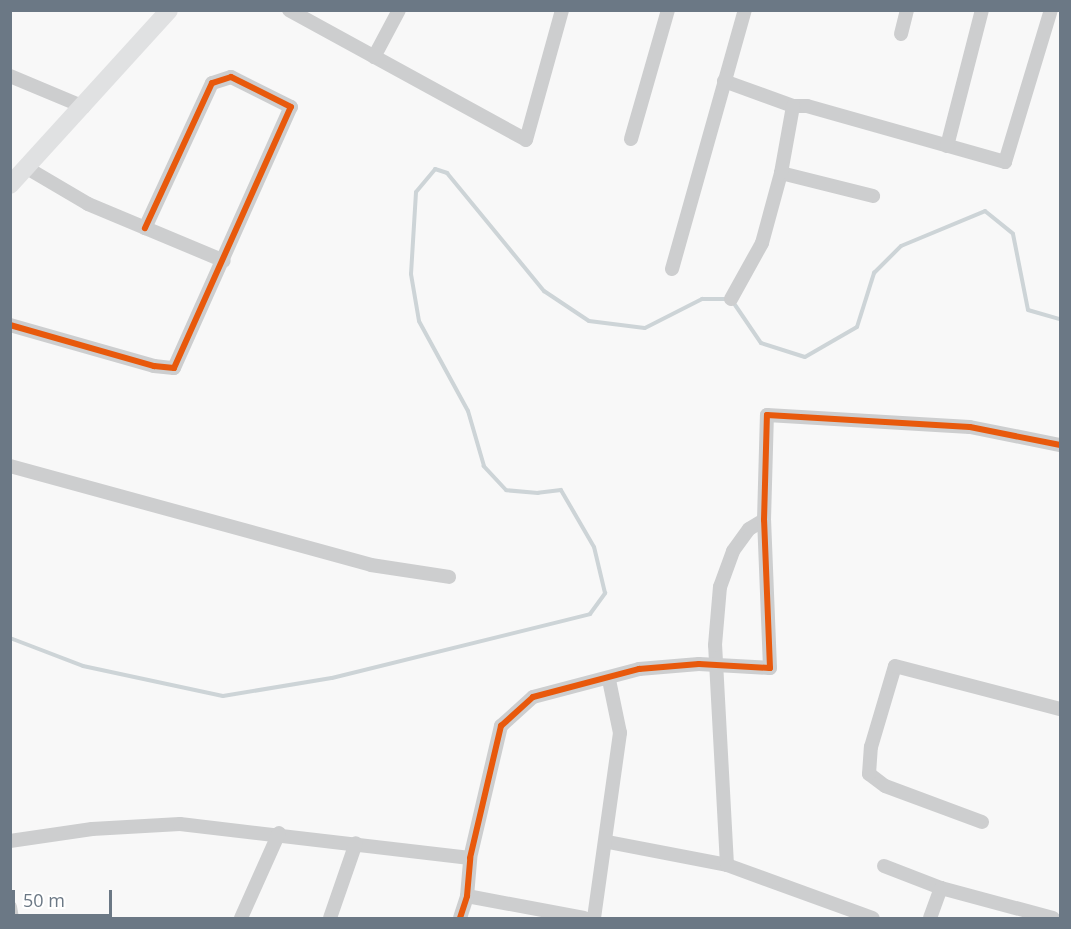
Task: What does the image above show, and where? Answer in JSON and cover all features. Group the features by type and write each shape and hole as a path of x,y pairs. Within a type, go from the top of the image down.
{"street":[{"path":"169,10 84,107 16,178 88,204 224,261"},
{"path":"374,57 399,10"},
{"path":"298,12 355,50 374,57 526,140 562,10"},
{"path":"631,139 668,10"},
{"path":"672,269 745,10"},
{"path":"902,34 907,10"},
{"path":"947,146 982,10"},
{"path":"724,81 793,106 807,106 1005,162 1051,10"},
{"path":"10,76 84,107"},
{"path":"10,325 154,366 174,368 224,261 291,106 231,77 212,82 146,228"},
{"path":"731,299 762,243 781,172 793,106"},
{"path":"781,172 873,196"},
{"path":"460,918 467,896 470,858 501,726 533,697 609,680 639,669 716,666 770,668 764,520 767,415 970,427 1060,445"},
{"path":"10,466 371,565 449,577"},
{"path":"727,865 716,666 720,587 733,551 749,529 764,520"},
{"path":"982,822 885,786 869,774 871,747 895,666 1060,709"},
{"path":"594,918 608,842 620,733 609,680"},
{"path":"10,841 93,829 180,824 279,833 470,858"},
{"path":"241,918 279,833"},
{"path":"608,842 727,865 873,918"},
{"path":"330,918 356,843"},
{"path":"884,866 941,888 1053,918"},
{"path":"930,918 941,888"},
{"path":"467,896 584,918"},
{"path":"10,907 12,918"}],"waterway":[{"path":"10,638 83,666 223,696 332,678 590,614 605,593 594,547 561,490 538,493 506,490 484,466 468,411 419,321 411,274 416,192 435,169 447,173 544,291 589,321 645,328 702,299 731,299 761,343 805,357 857,327 874,273 901,246 985,211 1013,234 1028,310 1060,319"}],"cycle path":[{"path":"10,325 154,366 174,368 291,107 231,77 212,83 145,228"},
{"path":"460,918 467,896 470,858 501,726 533,697 639,669 699,664 770,668 764,520 767,415 970,427 1060,445"}]}
